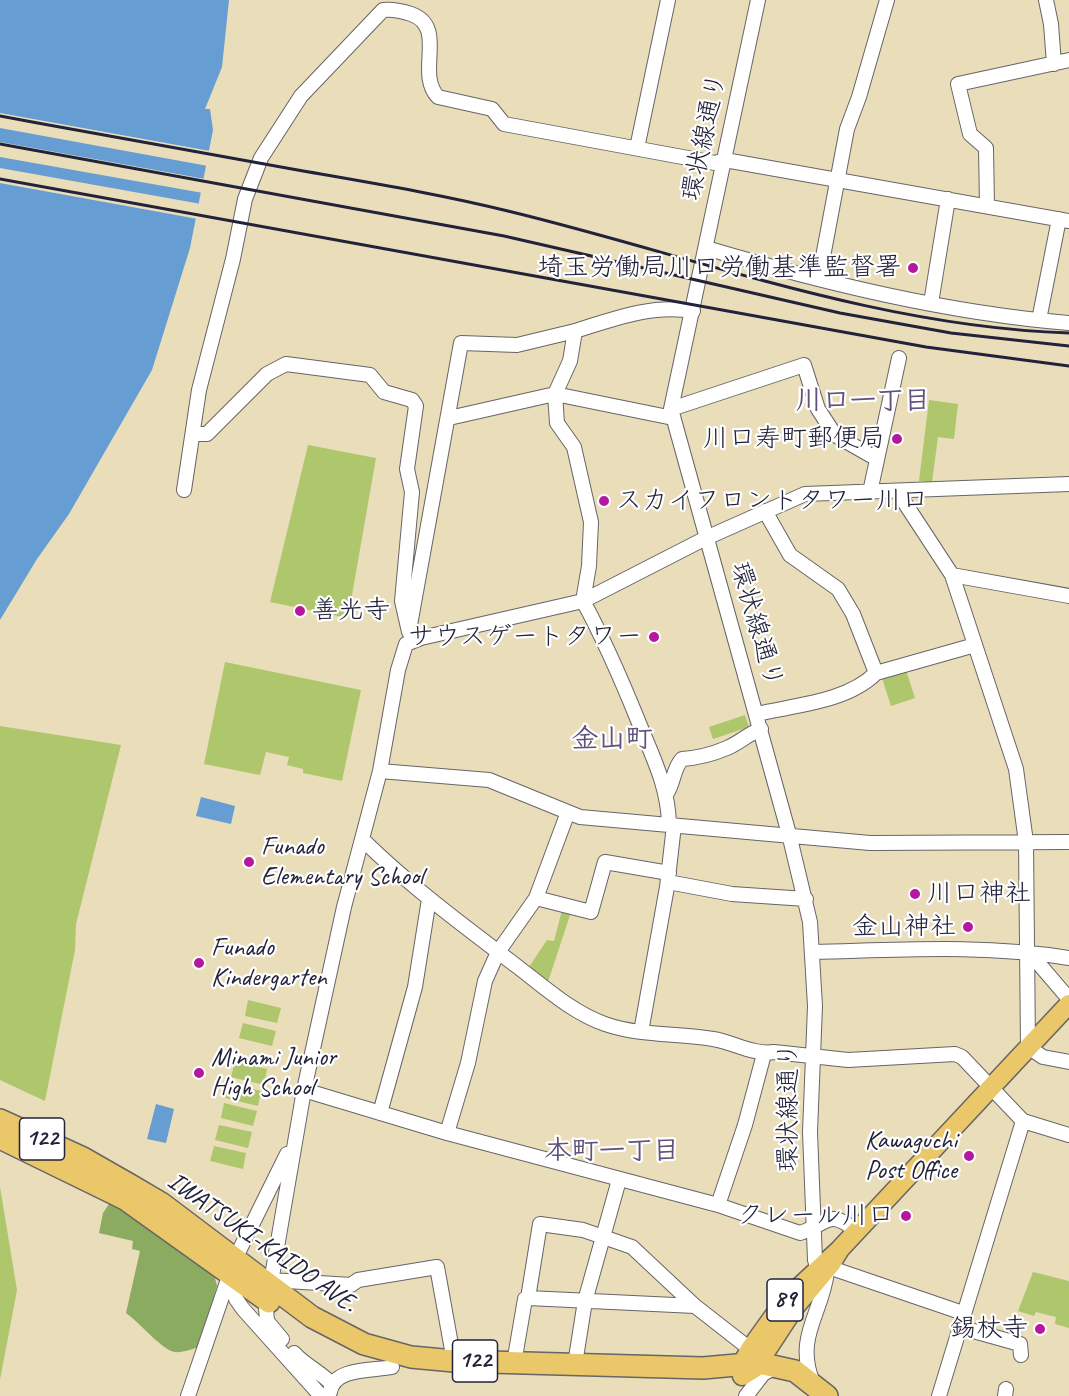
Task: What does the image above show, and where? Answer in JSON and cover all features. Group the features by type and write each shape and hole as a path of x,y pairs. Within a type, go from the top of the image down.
{"highway":[{"name":"IWATSUKI-KAIDO AVE.","path":"0,1120 80,1165 152,1216 339,1334 387,1352 454,1361 703,1368 753,1373"},
{"name":"IWATSUKI-KAIDO AVE.","path":"0,1138 80,1165"},
{"name":"IWATSUKI-KAIDO AVE.","path":"232,1267 332,1346 392,1367 434,1372 702,1379 753,1373"},
{"name":"122","path":"753,1373 817,1392"}],"main road":[{"name":"89","path":"753,1373 795,1307 856,1231 1069,1004"}],"street":[{"path":"637,148 668,0"},
{"name":"環状線通り","path":"758,0 672,414 757,714 806,899 814,952 815,1006 811,1056 810,1132 815,1260 829,1263"},
{"path":"819,278 847,129 859,97 887,0"},
{"path":"1046,0 1051,24 1054,64"},
{"path":"184,490 199,390 233,260 245,199 261,158 301,96 377,13 383,10 396,10 424,20 431,34 429,73 434,93 448,102 492,109 504,123 715,163 725,160 1064,220 1040,320"},
{"path":"987,206 986,148 970,134 958,84 1069,60"},
{"path":"931,303 948,198"},
{"path":"706,248 819,278 931,303 1040,320 1069,322"},
{"path":"454,1361 437,1266 358,1280 351,1285 271,1281 293,1141 344,907 380,771 398,670 408,638 461,342 516,345 575,331 629,314 668,308 693,311"},
{"path":"575,331 570,361 555,394 557,423 574,447 591,522 590,566 583,601 609,647 667,793 671,825 668,878 640,1032"},
{"path":"870,492 899,358"},
{"path":"193,434 207,434 267,374 286,364 370,375 384,392 412,400 416,406 407,469 412,492 402,601 408,638"},
{"path":"449,418 555,394 672,414 804,365 818,409 835,435 877,459"},
{"path":"408,638 421,638 583,601 706,538 805,494 1069,484"},
{"path":"897,491 952,575 1016,769 1026,842 1028,1047 1043,1057 1069,1062"},
{"path":"765,512 790,555 837,589 853,614 876,673"},
{"path":"952,575 1069,596"},
{"path":"757,714 841,694 869,680 876,673 975,645"},
{"path":"667,793 672,785 676,765 682,759 700,758 710,751 728,748 747,734 760,729"},
{"path":"380,771 489,780 580,817 870,843 1069,842"},
{"path":"447,1133 468,1064 485,981 498,952 536,898 568,812"},
{"path":"363,840 429,899 498,952 584,1013 604,1024 640,1032 715,1039 764,1054 774,1052 884,1060 955,1054 962,1057 1023,1121 1069,1135"},
{"path":"536,898 591,912 605,862 755,897 806,899"},
{"path":"380,1113 415,987 429,899"},
{"path":"814,952 960,948 1028,951 1069,958"},
{"path":"1028,951 1069,999"},
{"path":"718,1205 745,1125 764,1054"},
{"path":"304,1090 447,1133 718,1205 800,1233 832,1218 840,1218 856,1231"},
{"path":"939,1396 961,1320 997,1214 1023,1121"},
{"path":"188,1396 232,1267 293,1141"},
{"path":"575,1364 585,1301 619,1180"},
{"path":"514,1363 525,1299 528,1298 539,1225 583,1230 632,1247 695,1306 753,1373"},
{"path":"829,1263 837,1270 1020,1344 1021,1355"},
{"path":"817,1392 807,1358 808,1328 826,1280 829,1263"},
{"path":"232,1267 236,1299 321,1396"},
{"path":"528,1298 695,1306"},
{"path":"266,1308 267,1321 273,1329 304,1365 328,1378 330,1390"},
{"path":"330,1390 341,1375 392,1367"}],"green space":[{"path":"929,400 958,404 954,439 938,437 932,482 919,481"},
{"path":"308,445 376,458 348,618 270,602"},
{"path":"225,662 361,690 342,781 303,773 303,769 287,765 289,757 266,752 260,775 204,764"},
{"path":"905,667 915,698 891,706 881,675"},
{"path":"745,715 749,727 713,739 709,727"},
{"path":"0,726 121,745 76,924 75,950 45,1101 0,1080"},
{"path":"562,910 571,912 548,982 529,967 547,940 554,941"},
{"path":"248,1000 281,1008 277,1023 245,1016"},
{"path":"243,1023 276,1031 272,1046 239,1038"},
{"path":"235,1061 267,1069 264,1085 231,1077"},
{"path":"229,1083 261,1091 258,1106 225,1098"},
{"path":"224,1103 257,1111 253,1126 221,1118"},
{"path":"219,1125 252,1132 248,1148 215,1140"},
{"path":"214,1146 246,1153 243,1169 210,1161"},
{"path":"0,1187 17,1290 0,1380"},
{"path":"111,1201 214,1274 217,1286 199,1347 181,1352 170,1350 126,1313 140,1251 132,1249 133,1241 99,1233 103,1213"},
{"path":"1033,1272 1069,1281 1069,1328 1055,1324 1056,1317 1036,1312 1034,1316 1018,1311"}],"water":[{"path":"0,0 229,0 222,67 205,109 210,109 213,130 190,248 152,370 69,514 37,559 0,620"},
{"path":"201,797 235,806 231,824 196,816"},
{"path":"156,1104 174,1109 166,1143 147,1139"}],"pier":[{"path":"0,113 210,151 208,166 0,128"},
{"path":"0,142 205,179 203,193 0,157"},
{"path":"0,168 201,204 198,219 0,183"}],"railway":[{"path":"0,116 458,200 512,212 857,304 927,318 998,328 1069,333"},
{"path":"0,144 504,236 840,313 951,333 1069,346"},
{"path":"0,179 926,347 1069,366"}],"place":[{"name":"埼玉労働局川口労働基準監督署","path":"913,268"},
{"name":"川口寿町郵便局","path":"897,439"},
{"name":"スカイフロントタワー川口","path":"604,501"},
{"name":"善光寺","path":"300,611"},
{"name":"サウスゲートタワー","path":"654,637"},
{"name":"Funado Elementary School","path":"249,862"},
{"name":"川口神社","path":"915,894"},
{"name":"金山神社","path":"968,927"},
{"name":"Funado Kindergarten","path":"199,963"},
{"name":"Minami Junior High School","path":"199,1073"},
{"name":"Kawaguchi Post Office","path":"969,1156"},
{"name":"クレール川口","path":"906,1216"},
{"name":"錫杖寺","path":"1040,1329"}],"district":[{"name":"川口一丁目","path":"863,402"},
{"name":"金山町","path":"612,740"},
{"name":"本町一丁目","path":"612,1152"}]}
